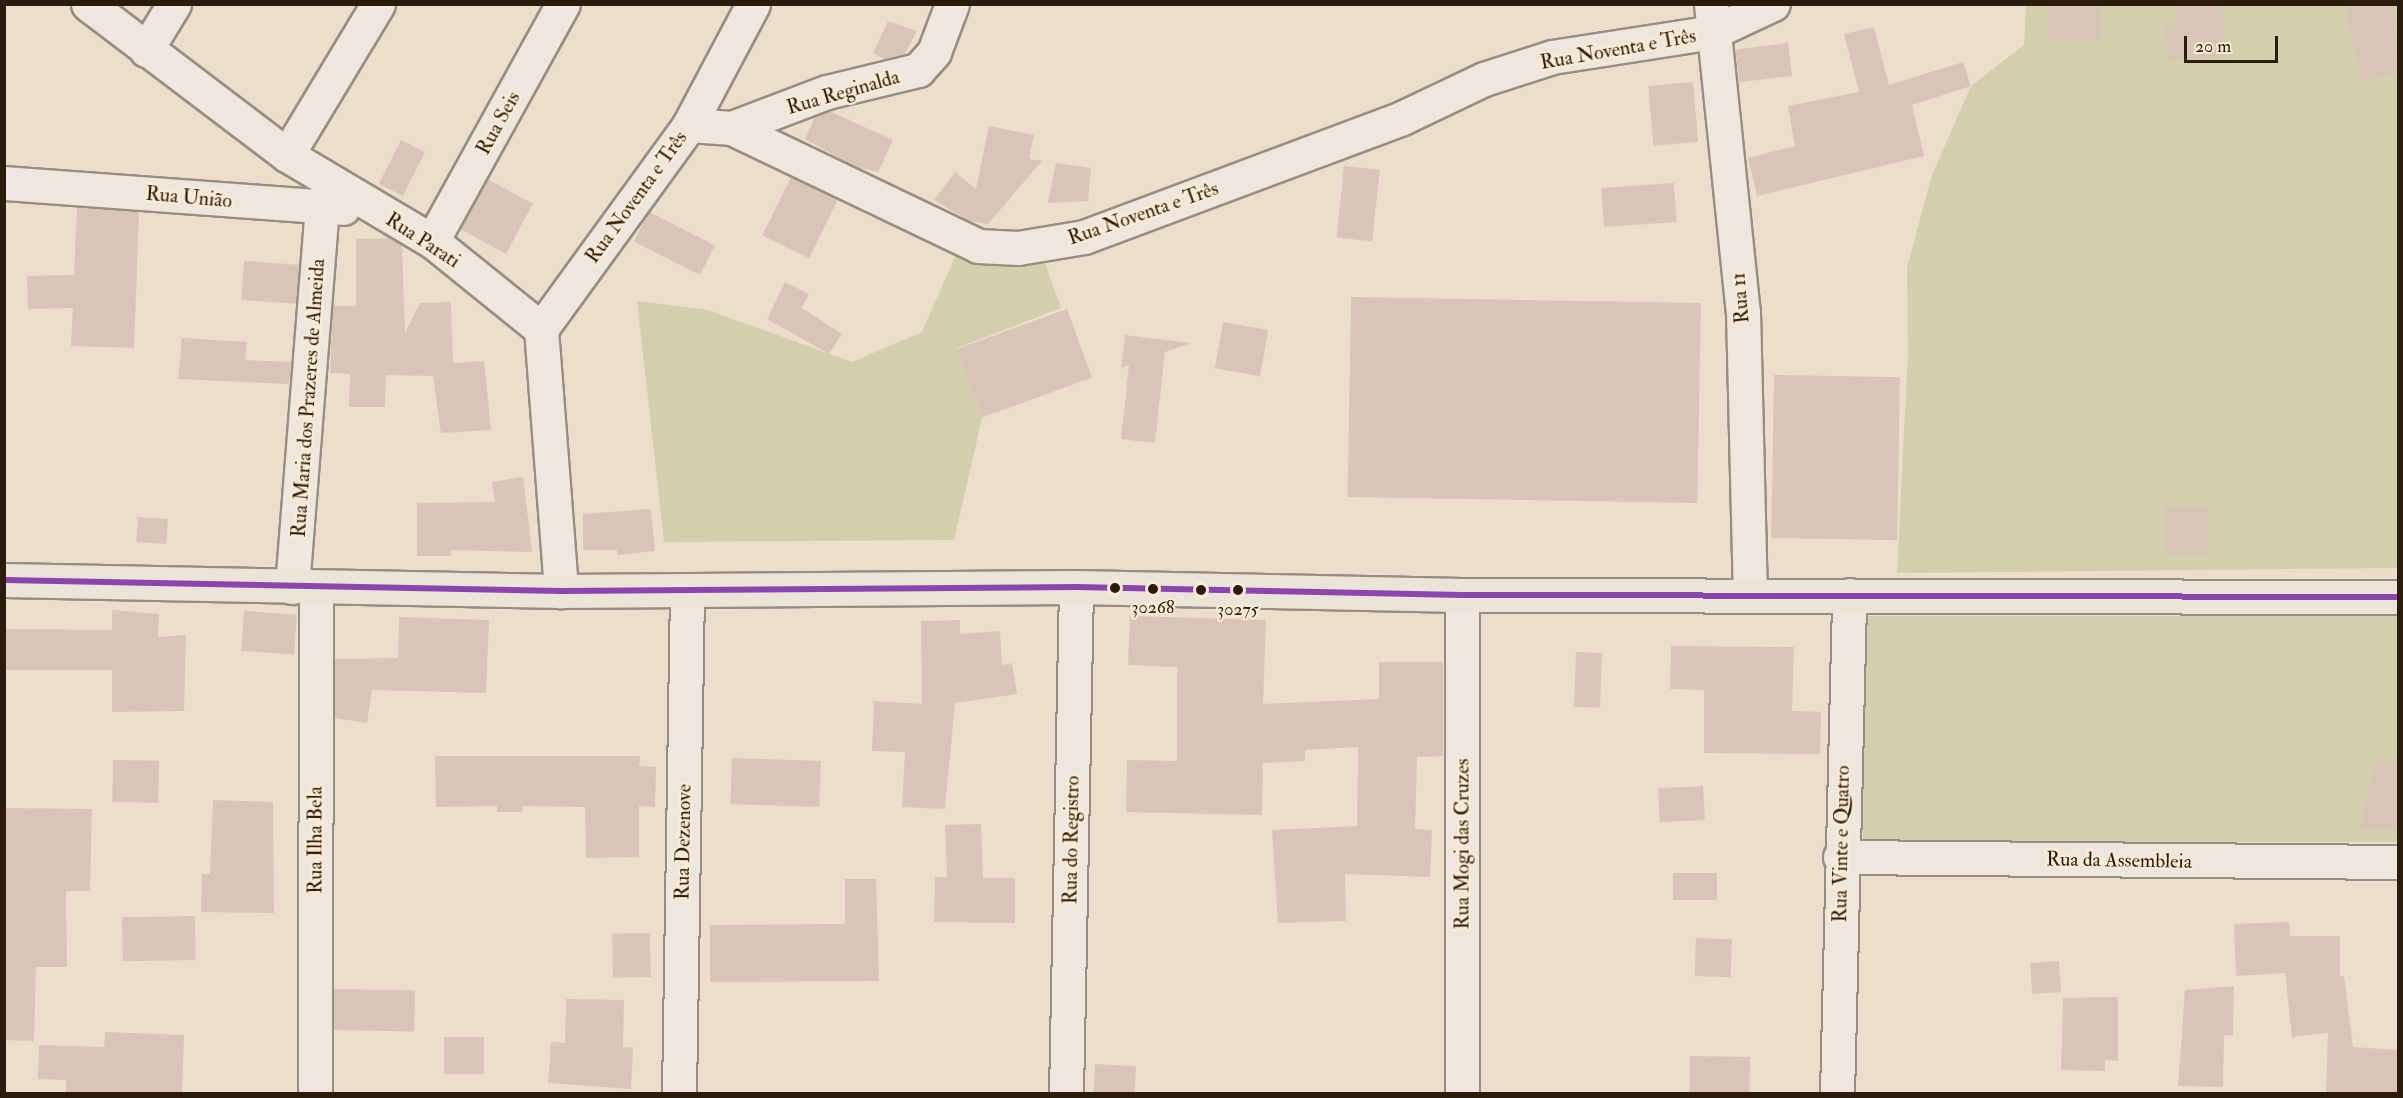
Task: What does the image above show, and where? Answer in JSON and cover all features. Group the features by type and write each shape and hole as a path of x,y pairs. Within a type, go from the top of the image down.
{"main road":[{"path":"4,580 561,591 1076,587 1462,595 1750,592 1849,595 2398,597"}],"street":[{"name":"Rua Parati","path":"88,4 287,155 374,209 432,241 541,329"},
{"path":"146,50 174,4"},
{"path":"287,155 378,4"},
{"name":"Rua Seis","path":"432,241 563,4"},
{"path":"689,125 753,4"},
{"name":"Rua Reginalda","path":"732,129 827,92 918,70 934,52 952,4"},
{"name":"Rua Noventa e Três","path":"541,329 689,125 732,129 978,246 1018,248 1084,237 1541,61 1773,4"},
{"name":"Rua 11","path":"1712,18 1743,312 1750,592"},
{"name":"Rua União","path":"4,183 322,208 374,209"},
{"name":"Rua Maria dos Prazeres de Almeida","path":"304,587 322,208"},
{"path":"541,329 561,591"},
{"name":"Rua Ilha Bela","path":"304,587 315,1094"},
{"name":"Rua do Registro","path":"1066,1094 1076,587"},
{"name":"Rua Dezenove","path":"679,1094 687,590"},
{"name":"Rua Mogi das Cruzes","path":"1462,595 1462,1094"},
{"name":"Rua Vinte e Quatro","path":"1837,1094 1840,857 1849,595"},
{"name":"Rua da Assembleia","path":"1840,857 2398,862"}],"shaded area":[{"path":"2026,5 2398,5 2398,568 1897,573 1908,352 1907,268 1932,175 1971,86 2024,45"},
{"path":"955,257 1043,257 1061,308 957,348 982,418 954,540 664,542 637,301 708,310 852,362 922,332"},
{"path":"1863,616 2398,616 2398,842 1863,842"}],"building":[{"path":"2048,4 2102,4 2102,40 2048,40"},
{"path":"2176,4 2222,4 2226,56 2168,60 2165,26 2177,25"},
{"path":"2344,4 2392,4 2398,72 2362,81"},
{"path":"888,21 917,31 905,54 884,59 873,53"},
{"path":"1874,27 1889,85 1963,62 1971,86 1912,105 1924,156 1757,196 1748,158 1795,146 1788,106 1859,92 1844,34"},
{"path":"1788,43 1792,76 1739,82 1735,49"},
{"path":"1693,82 1698,142 1653,146 1648,86"},
{"path":"829,111 893,140 878,172 856,167 805,139 815,117"},
{"path":"989,126 1034,135 1029,159 1042,161 988,224 969,221 934,200 955,172 976,189"},
{"path":"401,140 425,152 403,196 379,184"},
{"path":"1056,163 1091,168 1088,201 1048,203"},
{"path":"1344,166 1380,170 1372,241 1336,238"},
{"path":"791,177 838,200 809,258 763,235"},
{"path":"487,179 533,203 506,254 460,229"},
{"path":"1674,183 1677,222 1604,227 1601,188"},
{"path":"77,207 139,212 134,348 71,346 73,308 28,309 27,276 74,275"},
{"path":"649,212 715,246 700,275 634,241"},
{"path":"390,238 402,245 405,333 420,303 451,302 453,363 484,361 491,430 441,433 433,376 386,375 385,407 349,407 350,374 330,373 333,306 356,306 356,239"},
{"path":"244,261 299,265 296,304 241,300"},
{"path":"785,282 809,294 802,308 842,334 829,354 767,319"},
{"path":"1351,297 1701,303 1697,503 1348,497"},
{"path":"1067,309 1092,378 982,418 957,349"},
{"path":"1223,322 1268,330 1260,376 1215,368"},
{"path":"1125,335 1191,343 1165,352 1155,443 1121,439 1129,365 1121,368"},
{"path":"182,338 247,342 245,360 291,362 289,384 178,379"},
{"path":"1774,375 1900,377 1897,540 1771,538"},
{"path":"523,477 532,552 451,550 451,556 417,556 417,503 495,502 492,482"},
{"path":"2208,506 2209,554 2166,555 2165,507"},
{"path":"651,509 655,551 617,555 617,550 583,550 583,514"},
{"path":"138,517 168,519 166,544 136,542"},
{"path":"112,610 159,614 158,637 186,635 184,711 112,712 112,670 4,670 4,629 112,630"},
{"path":"244,611 297,615 294,655 241,651"},
{"path":"1130,616 1266,620 1263,704 1379,699 1379,662 1443,662 1443,756 1417,757 1415,829 1432,830 1430,877 1345,874 1346,921 1278,923 1272,830 1357,826 1358,747 1305,750 1305,761 1263,763 1262,815 1126,812 1127,760 1177,761 1177,667 1128,665"},
{"path":"399,617 489,620 486,693 372,690 367,723 334,718 335,659 398,658"},
{"path":"960,620 960,634 1000,631 1002,665 1012,663 1017,694 955,703 945,809 902,807 905,752 872,751 874,701 922,704 921,621"},
{"path":"1671,646 1794,647 1792,711 1821,712 1820,754 1704,753 1704,690 1670,689"},
{"path":"1576,652 1602,653 1600,708 1574,707"},
{"path":"435,756 640,756 639,766 656,767 655,807 639,806 639,857 586,858 585,807 523,806 522,812 497,812 497,806 436,807"},
{"path":"732,758 821,761 819,807 730,804"},
{"path":"113,760 159,761 158,803 112,802"},
{"path":"2376,761 2398,761 2398,829 2360,828"},
{"path":"1703,786 1705,820 1660,822 1658,788"},
{"path":"213,800 273,802 274,913 201,912 202,874 210,874"},
{"path":"4,808 92,809 90,891 66,891 67,967 36,967 34,1041 4,1040"},
{"path":"981,824 983,878 1015,878 1015,923 934,922 935,877 947,877 945,825"},
{"path":"1673,873 1717,873 1717,900 1673,900"},
{"path":"845,879 876,879 879,981 710,982 710,925 845,924"},
{"path":"195,916 196,960 123,961 122,917"},
{"path":"2289,922 2290,936 2340,936 2340,976 2344,976 2353,1047 2398,1050 2398,1094 2326,1094 2328,1033 2292,1037 2285,973 2236,976 2234,924"},
{"path":"650,933 651,977 613,978 612,934"},
{"path":"1696,938 1732,939 1731,977 1695,976"},
{"path":"2059,961 2061,992 2032,994 2030,963"},
{"path":"2234,986 2233,1036 2224,1035 2223,1087 2178,1086 2185,990"},
{"path":"334,989 415,990 414,1031 333,1030"},
{"path":"2118,997 2118,1061 2105,1060 2105,1071 2061,1070 2063,998"},
{"path":"566,999 624,1000 623,1047 633,1048 631,1089 548,1083 551,1042 565,1043"},
{"path":"105,1032 184,1035 182,1094 66,1094 66,1080 38,1079 39,1045 104,1047"},
{"path":"444,1037 484,1037 484,1074 444,1074"},
{"path":"1690,1056 1750,1057 1749,1094 1689,1094"},
{"path":"1095,1064 1136,1066 1134,1094 1093,1094"}],"transit line":[{"path":"4,580 561,591 1076,587 1462,595 2398,597"}],"place":[{"name":"30268","path":"1153,589"},
{"name":"30275","path":"1238,590"}]}
